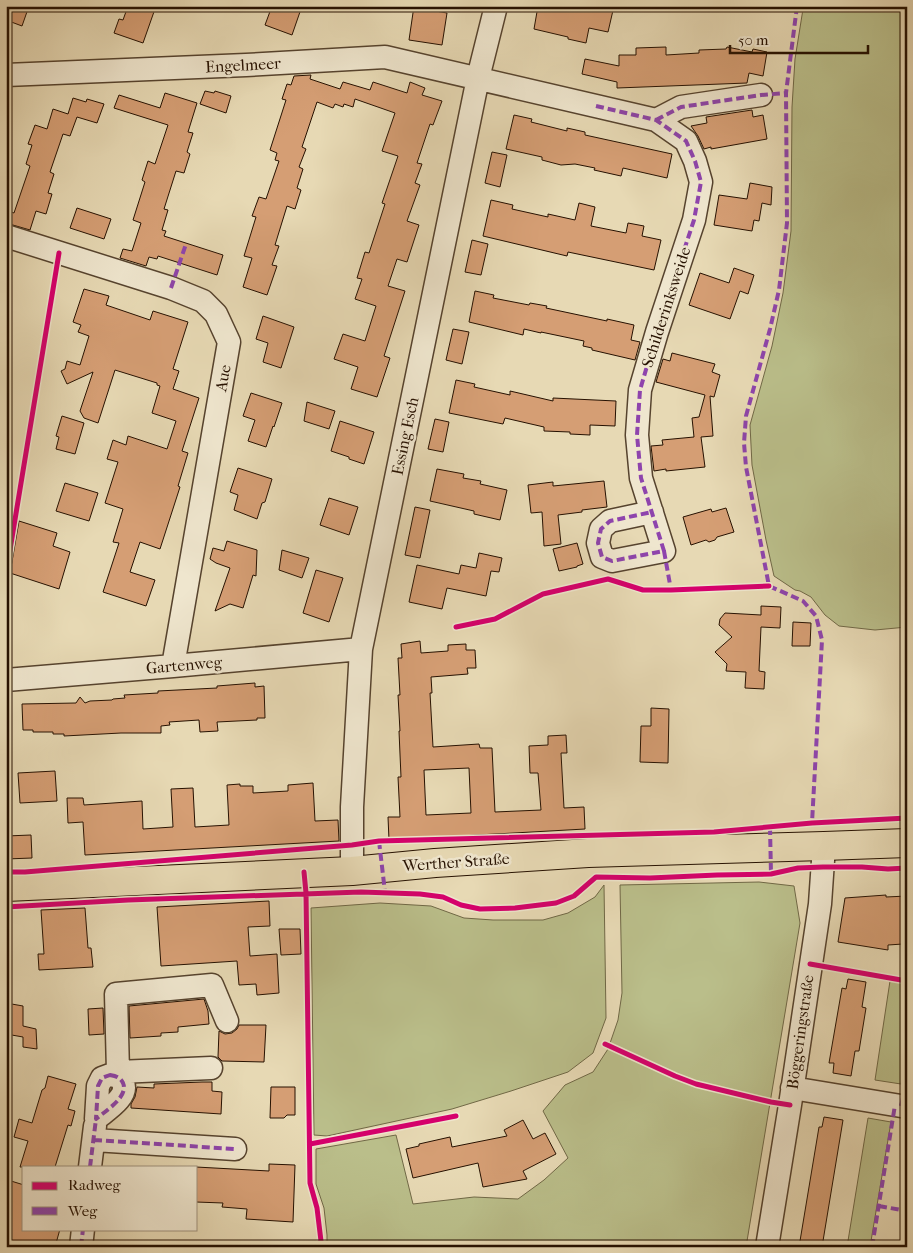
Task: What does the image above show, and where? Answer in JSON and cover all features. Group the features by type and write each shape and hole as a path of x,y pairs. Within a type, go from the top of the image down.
{"main road":[{"name":"Werther Straße","path":"6,887 352,871 435,863 588,853 907,843"}],"street":[{"name":"Essing Esch","path":"352,871 352,807 361,649 478,78 496,6"},
{"name":"Engelmeer","path":"6,75 385,57 478,78"},
{"name":"Schilderinksweide","path":"478,78 656,120 686,141 695,161 701,182 694,220 640,390 637,435 641,478 652,512"},
{"path":"656,120 681,107 761,95"},
{"name":"Aue","path":"6,236 171,288 203,301 216,314 229,342 173,666"},
{"name":"Gartenweg","path":"6,680 361,649"},
{"name":"Böggeringstraße","path":"767,1247 820,904 824,846"},
{"path":"116,1074 116,994 212,985 227,1021"},
{"path":"90,1166 98,1086 99,1082 106,1076 211,1068"},
{"path":"792,1088 907,1107"},
{"path":"95,1129 235,1149"},
{"path":"81,1247 83,1230"}],"green space":[{"path":"761,6 907,6 907,627 875,630 839,626 825,615 811,597 795,590 774,576 752,465 750,425 772,346 783,293 791,231 792,107 795,59 803,9 787,10"},
{"path":"759,882 794,886 800,923 746,1247 327,1247 324,1208 316,1184 316,1149 396,1135 413,1204 474,1197 518,1199 544,1180 568,1158 543,1111 565,1085 593,1072 608,1049 618,1020 622,993 620,885"},
{"path":"604,885 606,1018 593,1053 568,1072 452,1109 327,1136 314,1135 311,908 380,903 431,906 464,918 543,920 568,913 595,897"},
{"path":"890,981 907,983 907,1050 901,1084 875,1080"},
{"path":"868,1118 891,1122 870,1247 847,1247"}],"building":[{"path":"9,6 29,6 22,26 6,20"},
{"path":"128,6 156,6 143,43 114,33 119,19 123,20"},
{"path":"272,6 302,6 292,35 265,25"},
{"path":"414,6 430,6 430,10 447,13 442,45 409,40"},
{"path":"538,6 614,6 608,32 589,28 586,43 534,29"},
{"path":"666,47 666,55 699,53 699,50 726,49 727,47 752,52 753,49 767,52 763,76 749,73 747,83 617,88 617,82 582,74 585,59 619,66 619,55 636,55 636,48"},
{"path":"311,75 310,79 340,89 343,82 370,90 373,82 407,93 410,82 425,88 422,95 442,101 433,125 430,124 417,163 422,164 415,183 420,185 407,221 419,225 407,262 397,259 388,286 405,291 384,356 390,358 377,397 351,389 358,367 334,359 343,334 365,341 376,306 355,299 362,279 357,278 365,252 369,253 385,204 382,203 398,156 382,151 395,113 355,99 353,107 344,104 343,107 335,104 333,108 317,102 302,147 306,149 299,167 303,169 297,188 301,190 295,209 287,206 275,245 279,246 272,265 277,266 267,295 243,287 252,258 244,256 256,217 252,216 259,197 266,199 279,161 275,160 277,153 270,150 286,100 282,99 287,84 291,85 294,76"},
{"path":"205,91 214,93 215,91 231,96 226,113 200,104"},
{"path":"165,93 197,103 188,132 193,133 187,152 190,154 184,173 176,171 164,209 168,210 162,230 166,231 164,236 223,255 217,275 158,256 157,259 149,257 146,266 120,258 123,249 132,251 141,223 133,220 145,182 142,180 148,161 155,164 168,125 114,108 119,95 160,108"},
{"path":"73,98 86,102 87,99 104,104 97,123 77,117 70,136 63,134 50,172 54,174 48,193 52,194 46,214 36,211 30,230 6,223 6,210 14,213 30,166 26,164 32,145 28,144 35,125 47,129 53,109 68,114"},
{"path":"752,110 753,117 763,115 767,139 704,149 691,126 707,123 706,117"},
{"path":"514,115 532,119 531,122 567,131 567,128 585,132 585,135 672,154 667,178 623,168 621,176 575,164 561,165 542,160 542,157 506,149"},
{"path":"492,152 507,155 500,187 485,183"},
{"path":"750,183 772,187 771,205 762,203 759,221 754,220 752,231 714,225 719,195 747,199"},
{"path":"491,200 513,205 512,209 548,217 548,214 575,220 579,203 595,207 591,226 626,233 628,223 644,226 642,236 661,240 654,270 568,252 567,256 483,236"},
{"path":"77,208 111,219 104,239 70,228"},
{"path":"472,240 488,244 481,275 465,272"},
{"path":"734,268 754,275 748,294 740,291 730,319 689,305 700,273 729,283"},
{"path":"84,289 109,296 106,305 150,320 153,311 188,322 173,369 179,371 173,389 199,398 182,451 188,453 178,486 180,487 160,549 140,542 130,572 155,580 146,606 103,592 119,543 113,542 123,509 105,503 118,462 107,459 113,440 126,445 128,436 167,449 176,421 152,413 160,386 157,383 115,370 98,423 84,418 80,411 93,372 67,384 61,371 65,369 67,361 80,365 89,336 78,332 81,325 73,322"},
{"path":"475,291 494,295 493,298 529,305 530,303 547,306 546,308 634,325 631,340 640,342 635,360 592,350 592,348 583,346 584,341 524,329 523,335 469,322"},
{"path":"263,316 294,327 281,368 263,362 268,343 256,339"},
{"path":"453,329 469,332 462,364 446,360"},
{"path":"672,353 715,364 712,372 720,375 714,397 710,396 713,436 701,437 705,467 654,471 651,446 663,445 662,440 694,437 692,418 699,417 705,395 656,382 663,359 670,361"},
{"path":"456,380 475,384 474,387 510,395 510,391 553,401 553,398 616,401 615,426 590,425 590,435 570,434 570,432 544,431 544,427 505,418 503,424 449,413"},
{"path":"251,393 282,403 266,447 248,441 255,420 243,416"},
{"path":"307,402 335,411 329,429 304,421"},
{"path":"62,416 84,423 75,454 56,449 59,437 56,436"},
{"path":"435,419 449,422 443,452 428,449"},
{"path":"340,421 374,432 364,464 331,451"},
{"path":"238,468 272,479 265,502 262,503 257,519 234,510 238,495 230,492"},
{"path":"437,469 464,474 463,478 481,481 480,484 507,490 500,520 474,514 474,511 430,501"},
{"path":"604,481 607,507 558,515 561,544 544,546 542,512 531,513 528,485 553,482 553,486"},
{"path":"65,483 98,493 89,521 56,511"},
{"path":"329,498 358,507 349,535 320,525"},
{"path":"415,507 430,510 420,558 405,555"},
{"path":"726,508 734,532 717,537 709,542 706,540 691,545 683,517 711,509 712,512"},
{"path":"19,521 57,533 53,546 70,552 59,589 10,573"},
{"path":"227,541 257,550 256,576 253,575 243,608 230,604 215,611 230,568 210,559 213,548 224,551"},
{"path":"577,543 583,564 559,571 553,549"},
{"path":"282,550 309,558 302,578 279,570"},
{"path":"479,553 502,558 499,572 491,571 486,596 447,588 442,609 409,602 417,565 459,574 461,565 476,568"},
{"path":"316,570 343,578 329,622 303,613"},
{"path":"761,606 781,607 780,628 761,627 759,671 765,672 764,689 745,688 746,672 726,671 727,664 715,652 732,637 719,625 720,619 725,613 761,615"},
{"path":"793,622 811,623 810,646 792,646"},
{"path":"420,641 421,653 448,651 448,645 466,644 466,650 475,650 476,668 467,668 468,674 431,677 433,747 479,744 480,748 492,748 495,812 541,810 538,773 530,773 529,746 548,745 548,736 566,735 567,753 561,753 564,808 584,807 585,829 389,840 388,817 400,817 398,777 401,777 398,695 400,695 398,658 402,658 401,644","holes":["469,768 471,813 426,815 424,770"]},
{"path":"255,683 255,687 264,686 265,718 217,722 218,731 200,732 199,720 169,722 170,725 161,726 161,733 64,736 64,734 53,734 53,732 23,730 22,704 76,703 80,697 85,703 125,698 124,695 158,693 158,691 217,688 217,686"},
{"path":"651,708 669,709 668,763 640,762 641,726 651,726"},
{"path":"55,771 57,801 20,803 18,773"},
{"path":"313,783 315,821 338,820 339,841 85,855 83,822 68,823 67,798 83,798 84,805 142,801 143,829 173,827 171,789 193,788 195,827 229,825 227,785 253,786 253,793 288,791 288,785"},
{"path":"31,835 32,858 6,859 6,836"},
{"path":"886,895 886,897 907,896 907,936 903,936 903,944 888,945 888,950 838,942 845,898"},
{"path":"269,901 270,926 248,927 250,956 277,954 279,993 257,995 256,984 239,985 237,961 161,966 157,907"},
{"path":"85,908 88,948 91,948 93,967 39,970 38,954 44,954 41,910"},
{"path":"279,929 300,929 301,954 281,955"},
{"path":"848,979 866,982 862,1007 866,1008 859,1051 855,1051 851,1076 833,1073 834,1063 829,1063 842,988 846,989"},
{"path":"204,999 208,1011 209,1024 178,1027 178,1032 161,1033 161,1036 130,1038 129,1006"},
{"path":"6,1003 23,1006 23,1026 36,1029 37,1049 23,1047 23,1037 6,1034"},
{"path":"103,1008 104,1034 89,1035 88,1009"},
{"path":"239,1025 266,1025 264,1062 222,1061 218,1057 219,1031 225,1034 232,1033"},
{"path":"48,1076 76,1084 68,1109 75,1111 71,1126 68,1125 55,1166 20,1167 28,1141 14,1137 19,1119 32,1123 42,1090 45,1088"},
{"path":"212,1082 212,1091 222,1092 221,1114 131,1108 137,1087 154,1088 154,1084"},
{"path":"271,1087 295,1087 295,1115 287,1115 284,1118 270,1118"},
{"path":"824,1117 843,1120 822,1247 799,1247 819,1127 822,1127"},
{"path":"523,1120 533,1139 545,1133 556,1154 523,1171 527,1179 483,1187 478,1163 413,1178 406,1149 450,1137 452,1147 507,1136 504,1130"},
{"path":"269,1164 295,1165 293,1222 246,1219 247,1209 222,1207 223,1203 198,1202 198,1167 269,1171"},
{"path":"11,1181 22,1184 22,1230 60,1230 55,1247 6,1247 6,1196"}],"marked path":[{"path":"797,6 786,93 787,223 779,290 746,416 744,443 746,467 769,586 803,601 816,616 822,640 812,823"},
{"path":"656,120 681,107 786,93"},
{"path":"596,106 656,120 686,141 695,161 701,182 694,220 640,390 637,435 641,478 664,551 612,561 602,557 598,543 601,529 610,521 652,512"},
{"path":"171,288 186,244"},
{"path":"664,551 671,590"},
{"path":"770,827 771,874"},
{"path":"379,841 385,892"},
{"path":"110,1075 118,1077 122,1081 123,1093 115,1103 96,1119 98,1086 102,1078 110,1075"},
{"path":"901,1106 907,1080"},
{"path":"872,1247 895,1105"},
{"path":"90,1166 96,1119"},
{"path":"94,1140 235,1149"},
{"path":"879,1206 907,1211"},
{"path":"81,1247 83,1230"}],"cycle path":[{"path":"6,574 59,253"},
{"path":"456,627 495,619 543,594 608,579 643,590 769,586"},
{"path":"6,872 352,845 379,841 714,832 812,823 907,818"},
{"path":"6,907 128,900 361,892 420,894 443,897 461,905 480,909 515,908 556,903 574,896 596,877 650,878 771,874 798,868 823,867 907,868"},
{"path":"304,872 306,893 310,1183 317,1208 321,1241 316,1247"},
{"path":"810,964 907,981"},
{"path":"605,1044 696,1084 790,1105"},
{"path":"310,1144 456,1116"}]}
